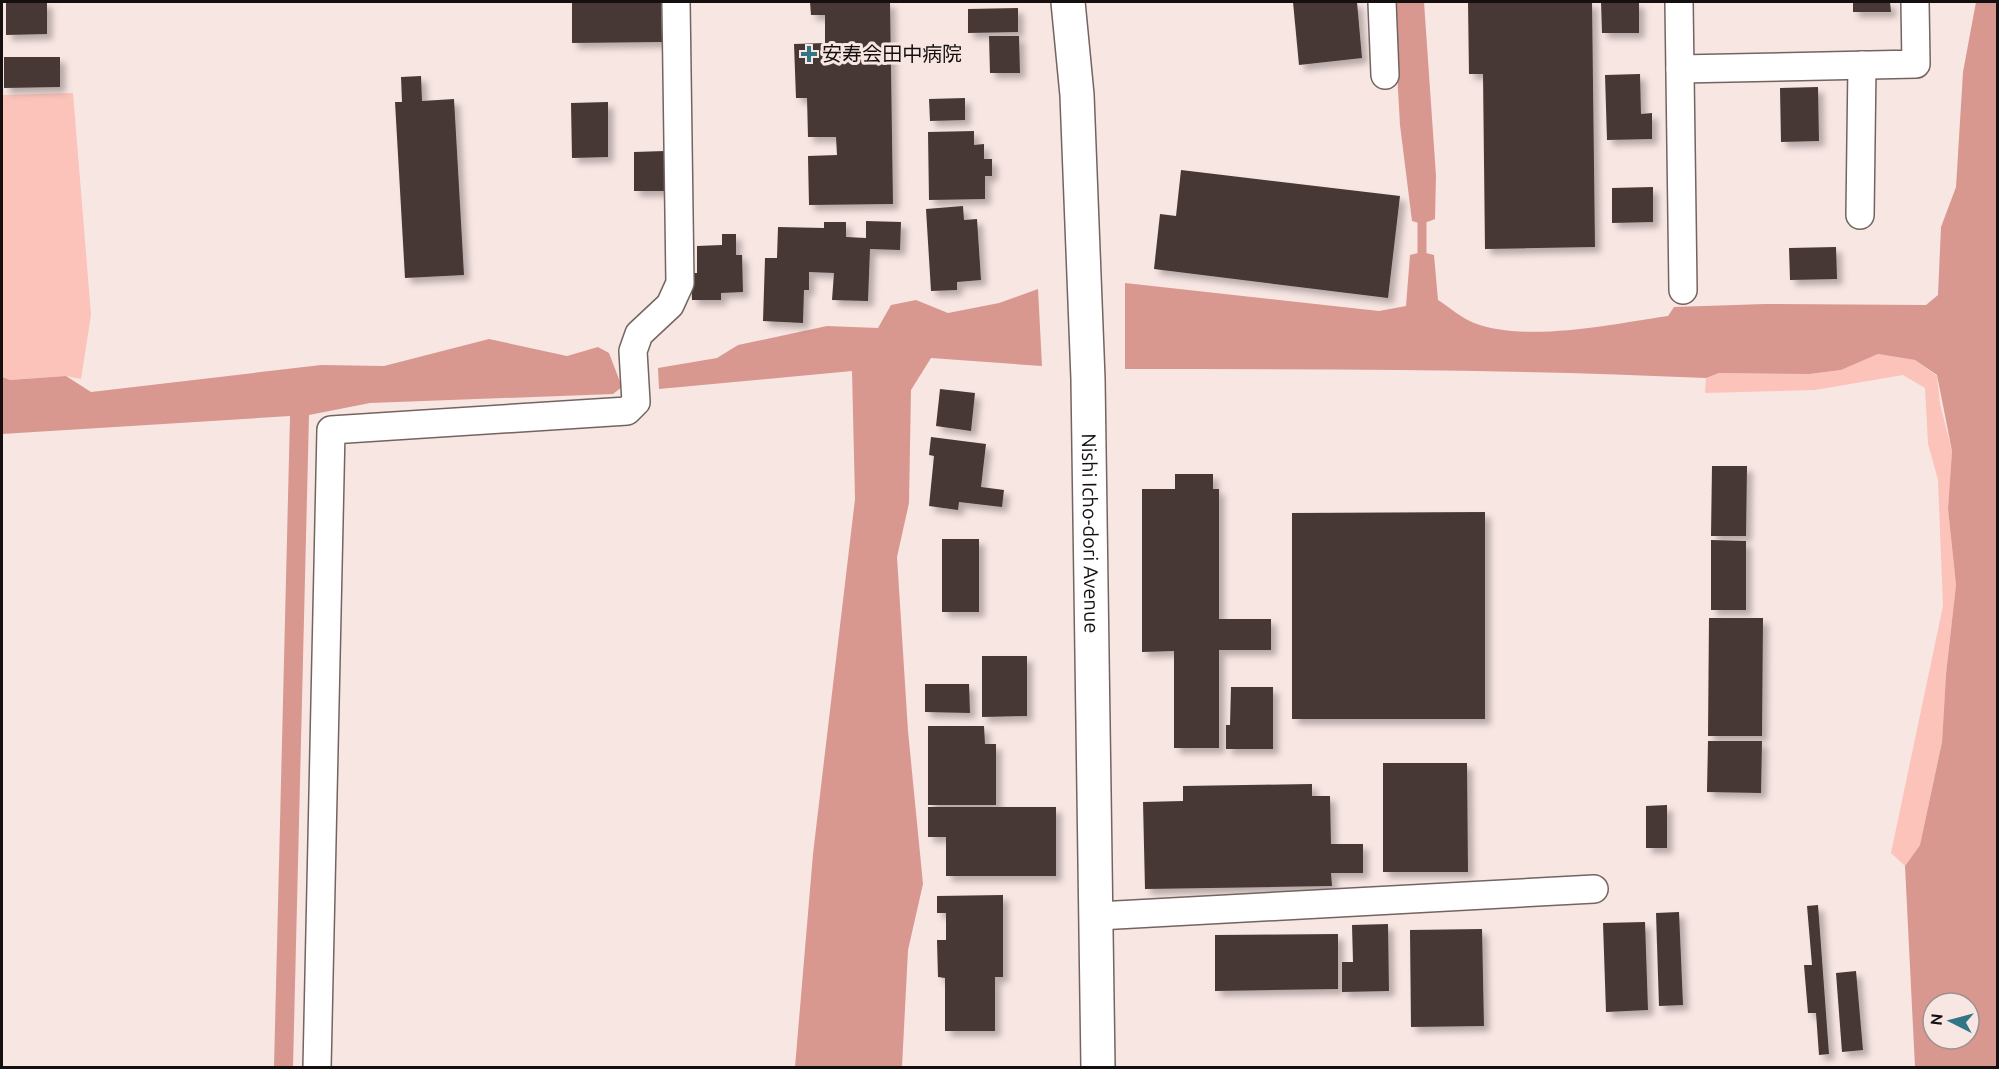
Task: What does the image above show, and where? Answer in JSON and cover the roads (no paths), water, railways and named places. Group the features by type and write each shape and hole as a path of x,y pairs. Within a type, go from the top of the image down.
{"highway":[{"name":"Nishi Icho-dori Avenue","path":"1068,2 1077,95 1088,379 1098,916 1098,1068"}],"street":[{"path":"317,1068 331,430 627,411 636,402 633,351 639,334 670,305 680,283 676,2"},
{"path":"1382,2 1385,75"},
{"path":"1678,2 1683,290"},
{"path":"1680,69 1916,64 1915,2"},
{"path":"1860,215 1862,65"},
{"path":"1098,916 1594,889"}],"waterway":[{"path":"1422,224 1422,252"}],"place":[{"name":"安寿会田中病院","path":"809,54"}]}
